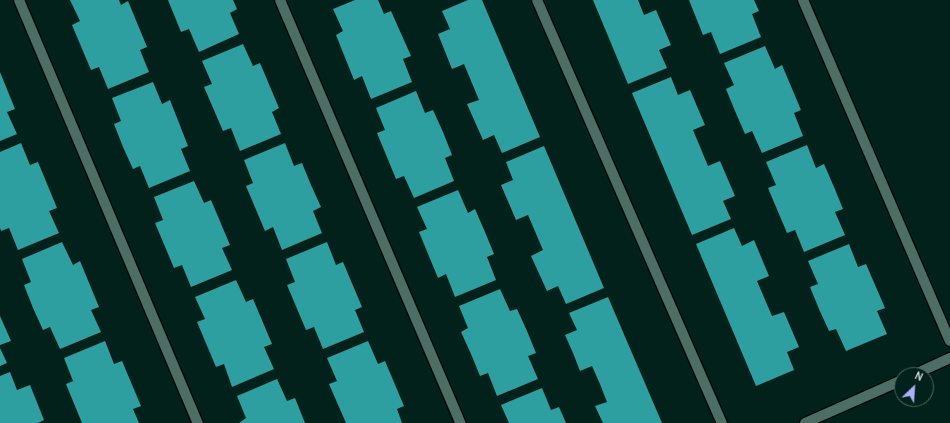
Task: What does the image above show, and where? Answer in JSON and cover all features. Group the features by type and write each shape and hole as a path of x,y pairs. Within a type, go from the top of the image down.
{"street":[{"path":"19,0 198,423"},
{"path":"280,0 460,423"},
{"path":"537,0 722,423"},
{"path":"803,0 950,341"},
{"path":"930,367 950,358"},
{"path":"805,423 894,384"}],"building":[{"path":"70,0 119,0 121,5 128,1 147,47 140,50 149,72 108,89 99,67 91,70 72,25 80,21"},
{"path":"168,0 233,0 237,9 230,13 239,34 199,52 189,29 181,32"},
{"path":"355,0 378,0 384,14 391,11 411,56 403,59 412,82 371,99 362,76 354,80 336,35 343,31 333,9"},
{"path":"468,0 482,0 540,137 502,153 494,135 483,140 467,104 479,100 464,64 452,69 438,34 450,29 442,11"},
{"path":"593,0 638,0 644,15 656,10 671,45 659,50 667,68 628,84"},
{"path":"689,0 754,0 759,11 752,14 761,37 720,54 711,32 703,35"},
{"path":"243,44 253,66 260,63 279,108 272,112 281,134 240,151 231,128 223,131 204,87 212,84 202,61"},
{"path":"765,46 775,69 782,65 801,110 794,113 803,136 762,153 752,131 745,134 735,111 726,89 734,85 724,63"},
{"path":"0,72 15,109 7,112 17,134 0,141"},
{"path":"671,77 678,95 690,90 705,125 693,130 708,166 720,161 735,196 723,201 731,219 692,235 632,93"},
{"path":"153,82 162,104 170,100 188,146 181,149 190,171 149,188 140,166 133,169 123,147 114,124 121,121 112,98"},
{"path":"416,91 425,113 433,110 443,132 452,155 445,158 454,181 414,198 404,176 396,179 377,133 385,130 376,108"},
{"path":"21,143 30,165 38,162 57,208 49,211 59,233 18,250 9,228 1,231 0,228 0,152"},
{"path":"285,143 294,166 302,163 321,207 313,211 322,233 282,250 273,227 265,231 246,186 253,183 244,160"},
{"path":"807,145 816,168 824,164 834,187 843,209 835,212 845,235 804,252 795,230 787,233 768,188 776,185 766,162"},
{"path":"544,146 604,288 566,304 558,286 547,291 531,256 543,250 528,215 516,220 501,185 513,180 506,162"},
{"path":"194,181 204,203 211,200 230,245 222,248 232,270 191,287 182,265 174,268 155,223 163,220 154,197"},
{"path":"458,190 468,213 475,209 485,232 494,254 487,257 496,280 455,297 446,274 438,278 419,232 427,229 417,207"},
{"path":"734,228 742,246 754,240 769,276 757,281 772,316 784,312 799,347 787,352 794,370 756,386 696,244"},
{"path":"62,242 73,265 80,261 99,307 91,310 101,332 60,349 50,327 43,330 33,308 24,285 31,282 22,259"},
{"path":"327,242 336,265 343,262 362,307 355,310 364,332 323,349 314,327 306,330 287,285 295,282 286,259"},
{"path":"849,244 858,267 866,264 885,308 877,311 887,334 846,351 836,329 829,331 819,309 810,287 818,284 808,261"},
{"path":"236,280 246,302 253,299 272,344 264,347 274,369 232,387 224,364 216,367 197,322 205,319 195,297"},
{"path":"500,289 510,311 517,309 527,331 536,353 528,356 538,379 497,396 488,373 480,376 461,332 468,328 459,306"},
{"path":"608,297 662,423 603,423 595,406 607,402 600,384 592,366 580,371 565,335 577,330 569,313"},
{"path":"0,316 11,341 0,345"},
{"path":"105,341 114,364 122,361 141,406 133,409 139,423 82,423 66,384 73,381 64,358"},
{"path":"368,341 378,364 385,361 404,406 397,409 402,423 346,423 329,384 337,381 327,358"},
{"path":"0,348 7,363 0,366"},
{"path":"10,372 17,390 30,385 44,420 38,423 0,423 0,376"},
{"path":"277,379 287,401 295,398 305,423 239,423 246,418 237,396"},
{"path":"542,388 551,410 559,407 566,423 509,423 501,405"}]}
